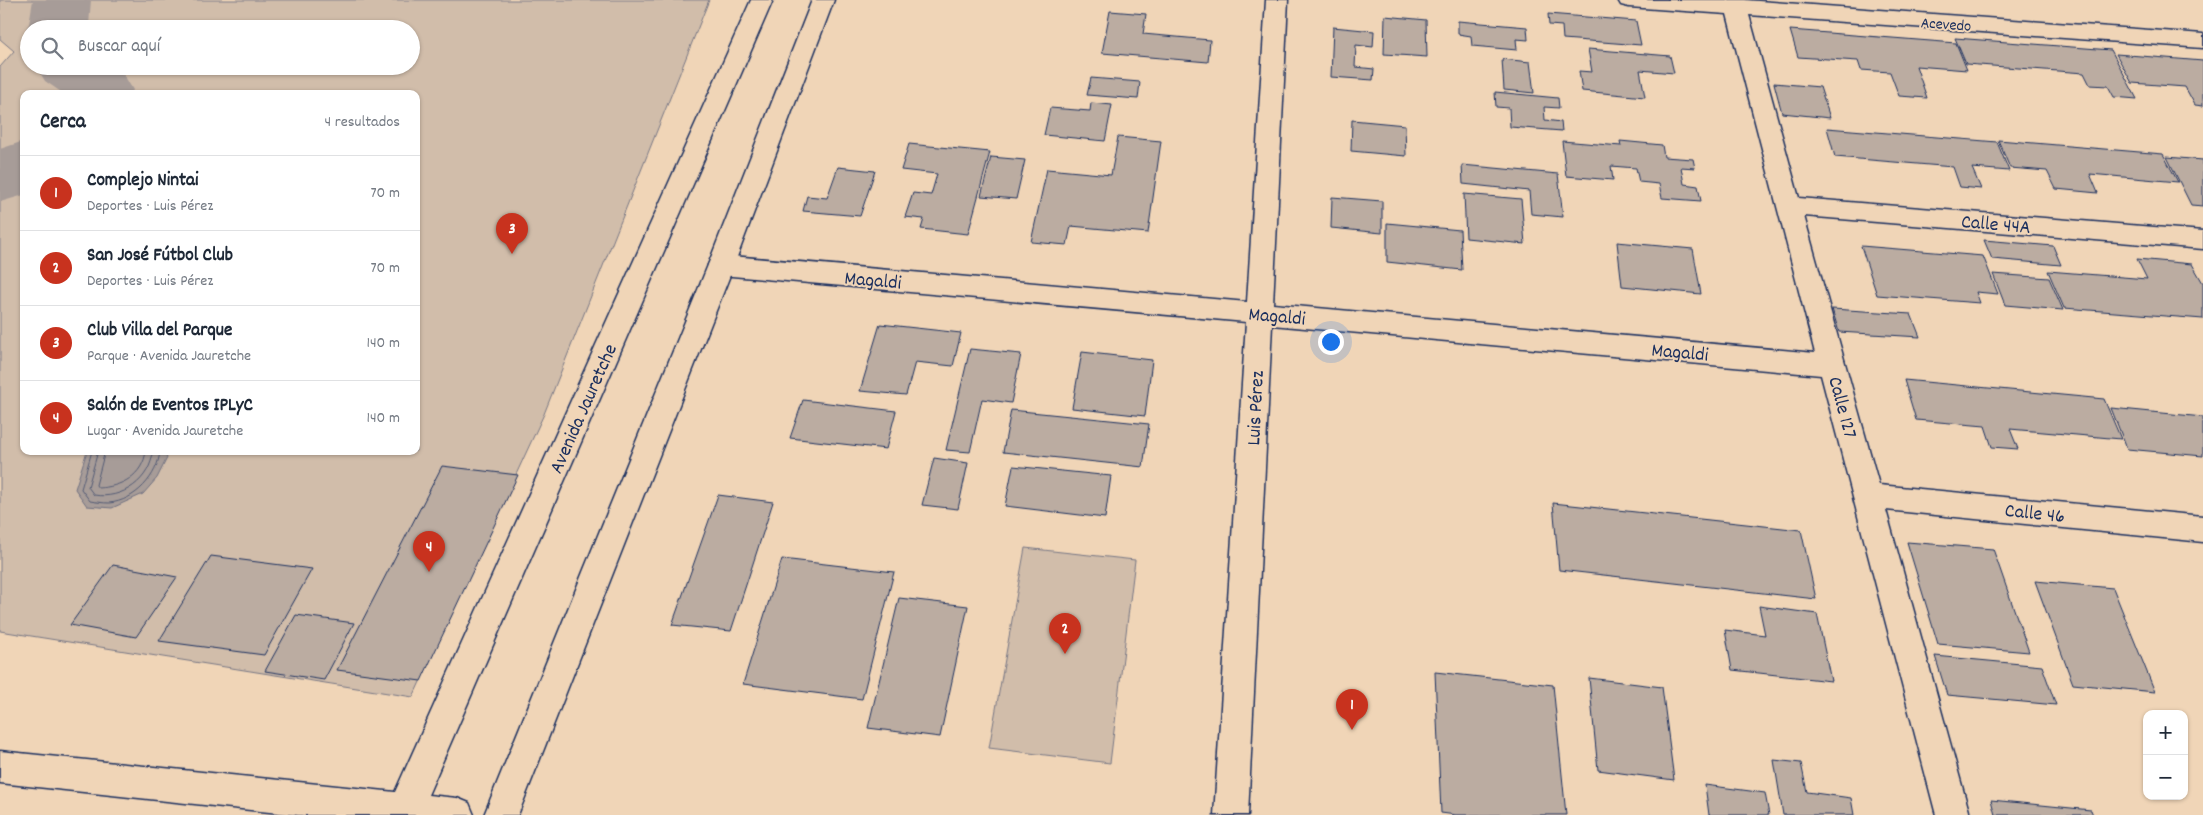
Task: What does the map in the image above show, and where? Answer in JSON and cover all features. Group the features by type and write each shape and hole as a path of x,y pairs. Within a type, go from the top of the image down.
{"street":[{"name":"Avenida Jauretche","path":"403,812 762,0"},
{"path":"501,815 721,265 823,0"},
{"name":"Luis Pérez","path":"1231,815 1277,0"},
{"name":"Acevedo","path":"1629,0 1735,4 2203,41"},
{"name":"Calle 127","path":"1735,4 1953,815"},
{"name":"Calle 44A","path":"1789,206 2203,240"},
{"name":"Magaldi","path":"721,265 1832,365"},
{"name":"Calle 46","path":"1867,496 2203,529"},
{"path":"9,768 403,812 457,815"}],"shaded area":[{"path":"0,0 709,0 544,414 413,697 0,631 0,67 14,51 0,39"},
{"path":"1025,548 1135,560 1110,763 989,748"}],"water":[{"path":"86,455 166,455 167,458 157,478 143,494 112,508 87,506 75,489"}],"building":[{"path":"1110,11 1146,14 1143,34 1210,40 1208,62 1102,53"},
{"path":"1548,14 1636,21 1641,45 1563,39 1562,26 1549,25"},
{"path":"1385,16 1426,20 1427,57 1384,54"},
{"path":"1458,21 1527,27 1528,40 1516,39 1517,50 1472,46 1471,36 1458,34"},
{"path":"1333,27 1374,31 1373,47 1356,45 1355,67 1374,69 1373,80 1331,77"},
{"path":"1790,30 1956,43 1967,70 1916,66 1927,98 1899,96 1890,72 1861,70 1858,61 1798,57"},
{"path":"1955,38 2111,50 2137,99 2114,97 2108,86 2090,85 2084,73 1966,64"},
{"path":"1588,49 1670,56 1674,73 1640,70 1645,97 1582,91 1579,71 1592,72"},
{"path":"2116,54 2203,61 2203,106 2195,105 2185,87 2132,83"},
{"path":"1502,59 1530,62 1534,93 1504,90"},
{"path":"1091,78 1140,82 1138,99 1087,95"},
{"path":"1774,83 1820,87 1830,118 1782,113"},
{"path":"1495,92 1558,98 1559,108 1544,107 1545,120 1561,122 1562,131 1510,127 1509,108 1496,107"},
{"path":"1091,103 1112,105 1105,141 1044,135 1050,108 1090,111"},
{"path":"1352,120 1405,125 1406,156 1351,151"},
{"path":"1827,128 1997,142 2009,171 1972,168 1981,189 1960,187 1953,167 1835,157"},
{"path":"1118,137 1161,141 1148,233 1071,226 1067,245 1031,242 1047,169 1111,175"},
{"path":"1998,140 2163,154 2178,182 2090,174 2098,193 2056,189 2047,171 2010,168"},
{"path":"1562,141 1621,146 1620,141 1662,145 1664,157 1693,159 1695,168 1681,167 1684,184 1698,186 1701,201 1662,198 1659,184 1639,182 1636,168 1611,166 1613,180 1566,176"},
{"path":"909,144 990,152 968,234 921,229 924,219 905,217 913,193 931,195 937,174 901,170"},
{"path":"991,157 1025,160 1016,199 981,196"},
{"path":"2167,157 2203,160 2203,206 2191,205"},
{"path":"1462,165 1558,174 1563,217 1531,214 1529,191 1463,184"},
{"path":"838,167 875,171 860,216 803,211 807,196 827,198"},
{"path":"1464,194 1521,199 1525,244 1466,238"},
{"path":"1332,197 1382,201 1382,233 1331,228"},
{"path":"1387,223 1460,230 1462,270 1387,262"},
{"path":"1984,240 2053,246 2061,265 1992,259"},
{"path":"1617,242 1693,249 1701,294 1622,286"},
{"path":"1861,246 1983,256 1998,294 1976,292 1980,303 1877,295"},
{"path":"2137,259 2192,264 2203,283 2203,319 2064,308 2048,271 2147,279"},
{"path":"1993,274 2049,278 2063,310 2005,305"},
{"path":"1832,309 1911,314 1920,337 1839,332"},
{"path":"880,324 961,333 953,366 915,362 906,395 860,391"},
{"path":"970,349 1021,354 1011,403 982,399 970,452 946,450"},
{"path":"1082,352 1152,360 1145,416 1072,408"},
{"path":"1904,380 2104,399 2121,439 2010,429 2018,449 1992,447 1985,426 1916,420"},
{"path":"803,400 896,411 886,449 790,438"},
{"path":"2111,408 2203,417 2203,456 2127,449"},
{"path":"1011,410 1149,424 1143,467 1003,452"},
{"path":"934,458 968,463 958,509 922,505"},
{"path":"442,466 518,475 421,681 337,670"},
{"path":"1013,466 1111,476 1105,518 1005,506"},
{"path":"718,495 773,502 731,631 672,625"},
{"path":"1553,503 1801,530 1816,599 1559,570"},
{"path":"1907,542 1993,549 2029,652 1938,644"},
{"path":"211,556 312,569 264,655 159,641"},
{"path":"782,559 894,572 862,699 743,684"},
{"path":"113,565 177,577 136,637 70,625"},
{"path":"2035,581 2113,588 2155,692 2073,684"},
{"path":"899,598 968,606 940,737 868,728"},
{"path":"1759,606 1817,614 1831,681 1732,670 1725,630 1765,635"},
{"path":"296,615 354,623 324,680 265,671"},
{"path":"1935,656 2042,666 2056,705 1947,695"},
{"path":"1435,672 1553,685 1566,815 1456,815 1441,813"},
{"path":"1589,678 1662,687 1674,780 1598,770"},
{"path":"1774,760 1801,763 1807,792 1851,798 1854,815 1783,815"},
{"path":"1705,785 1765,793 1769,815 1709,815"},
{"path":"1991,800 2091,810 2093,815 1995,815"}],"waterway":[{"path":"60,20 62,0"},
{"path":"80,75 102,90"},
{"path":"0,178 20,167"}],"place":[{"name":"Club Villa del Parque","path":"512,254"},
{"name":"Salón de Eventos IPLyC","path":"429,572"},
{"name":"San José Fútbol Club","path":"1065,654"},
{"name":"Complejo Nintai","path":"1352,730"}]}
